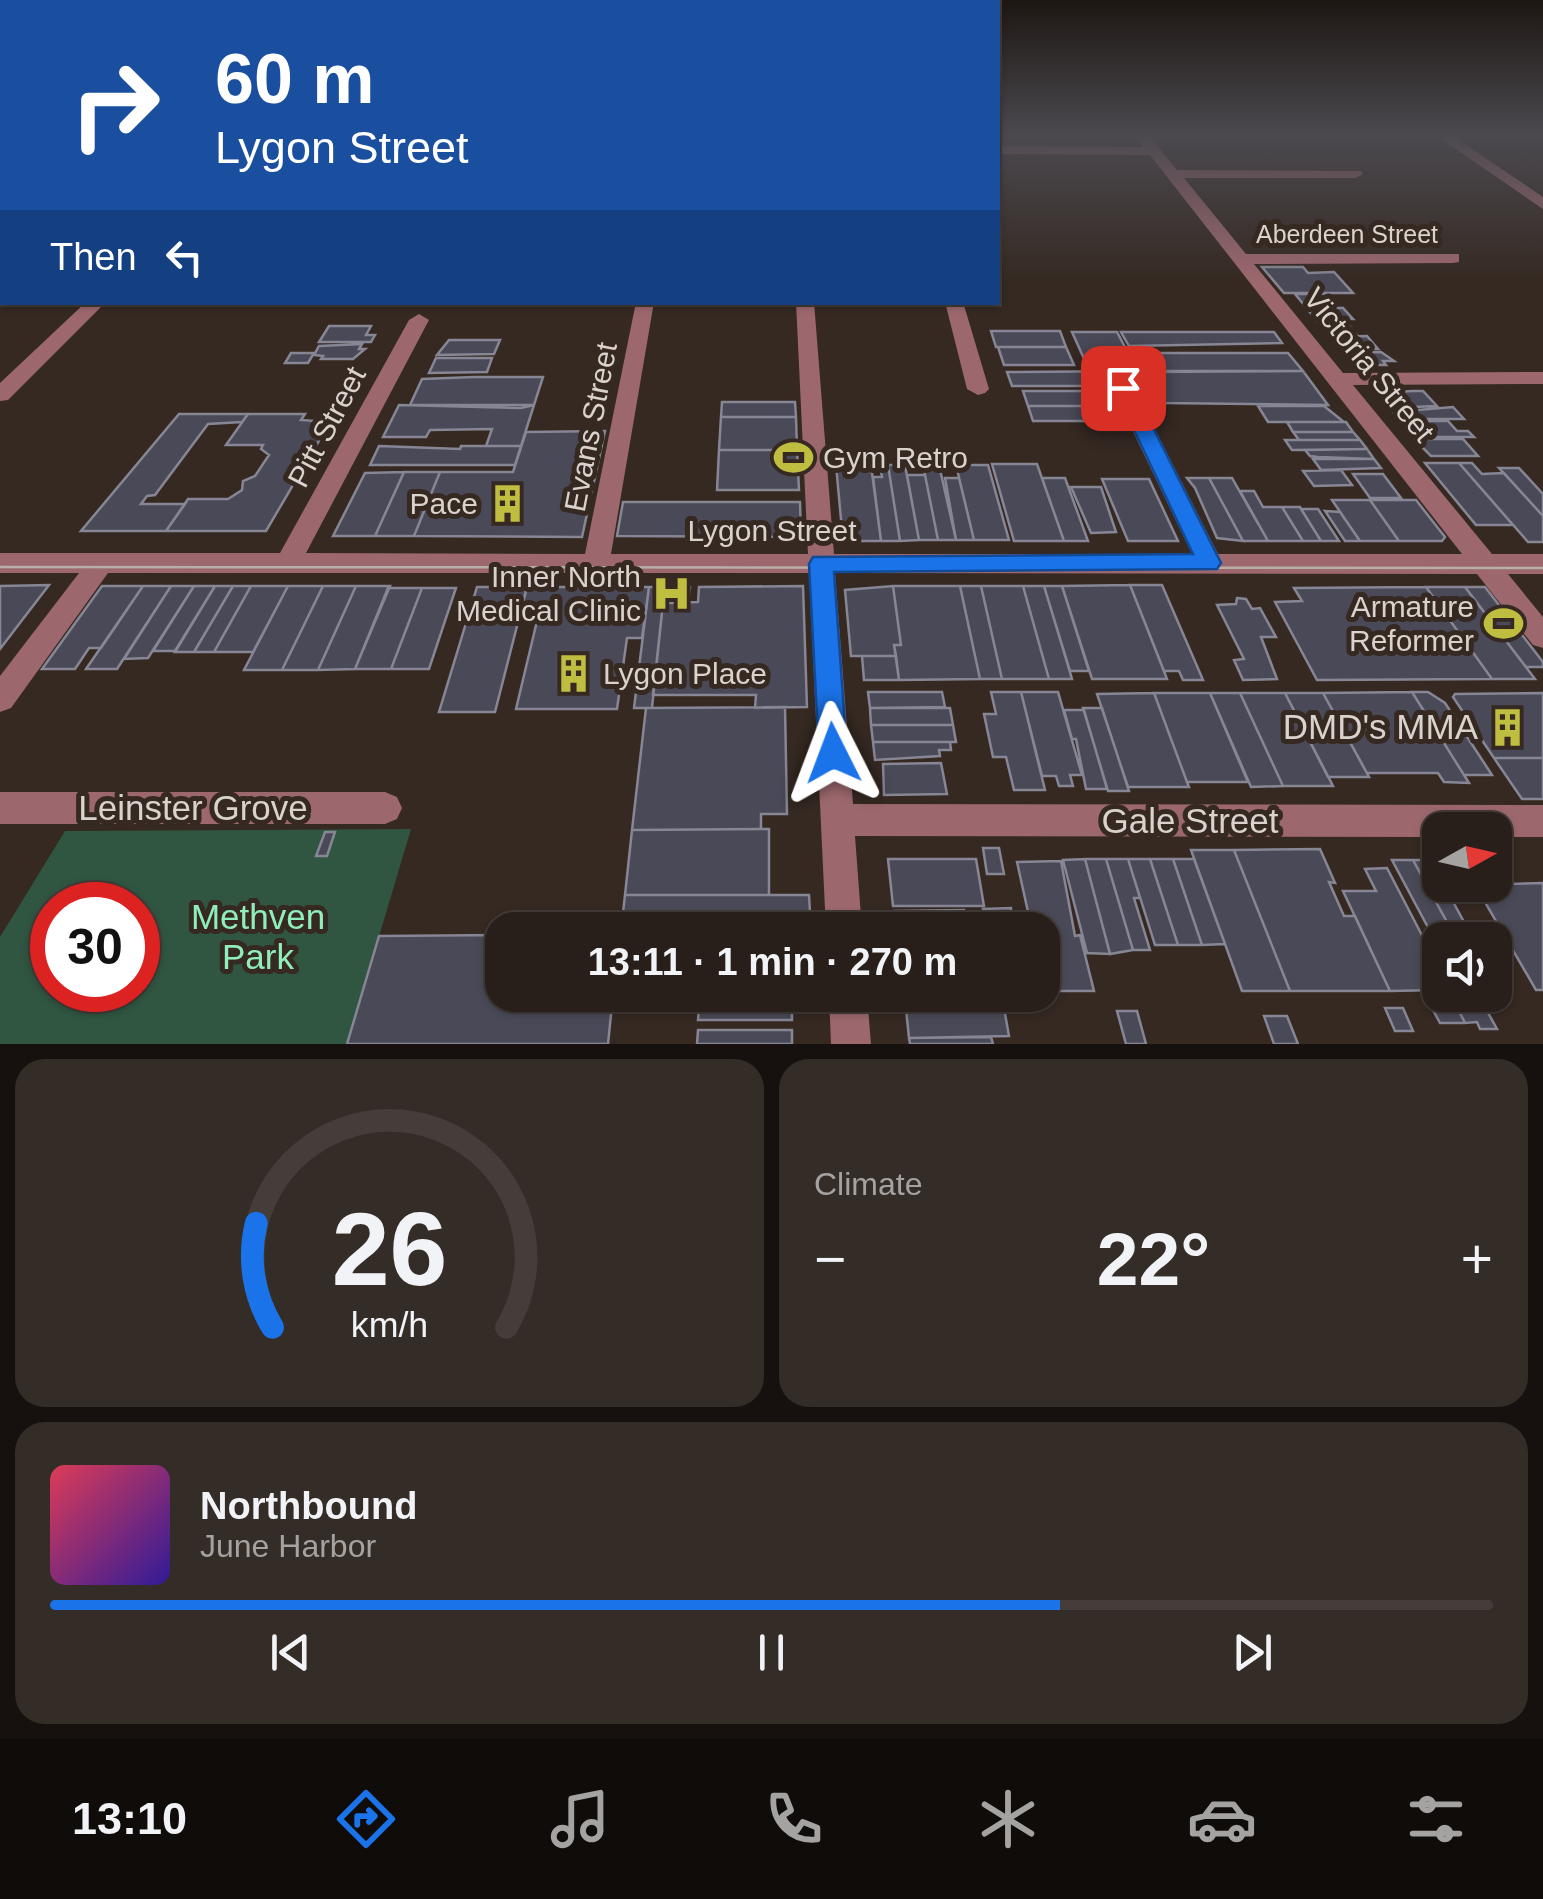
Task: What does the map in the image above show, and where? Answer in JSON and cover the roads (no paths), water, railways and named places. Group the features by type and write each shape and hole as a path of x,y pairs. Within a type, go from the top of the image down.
{"street":[{"name":"Victoria Street","path":"1182,185 1543,637"},
{"path":"1516,185 1543,204"},
{"path":"1524,190 1543,190"},
{"name":"Aberdeen Street","path":"1242,259 1453,258"},
{"path":"4,388 95,305"},
{"name":"Evans Street","path":"596,563 644,305"},
{"path":"805,305 843,912"},
{"path":"955,305 978,388"},
{"name":"Pitt Street","path":"288,563 419,320"},
{"path":"1339,379 1543,378"},
{"path":"1123,388 1209,563"},
{"path":"0,699 101,562"},
{"name":"Lygon Street","path":"0,563 1543,564"},
{"name":"Leinster Grove","path":"0,808 385,808"},
{"name":"Gale Street","path":"837,820 1543,821"},
{"path":"849,1012 851,1044"}],"tram line":[{"path":"0,567 1543,568"}],"place":[{"name":"Gym Retro","path":"793,458"},
{"name":"Pace","path":"508,504"},
{"name":"Inner North Medical Clinic","path":"671,594"},
{"name":"Armature Reformer","path":"1504,624"},
{"name":"Lygon Place","path":"573,674"},
{"name":"DMD's MMA","path":"1508,727"}],"park label":[{"name":"Methven Park","path":"258,937"}]}
